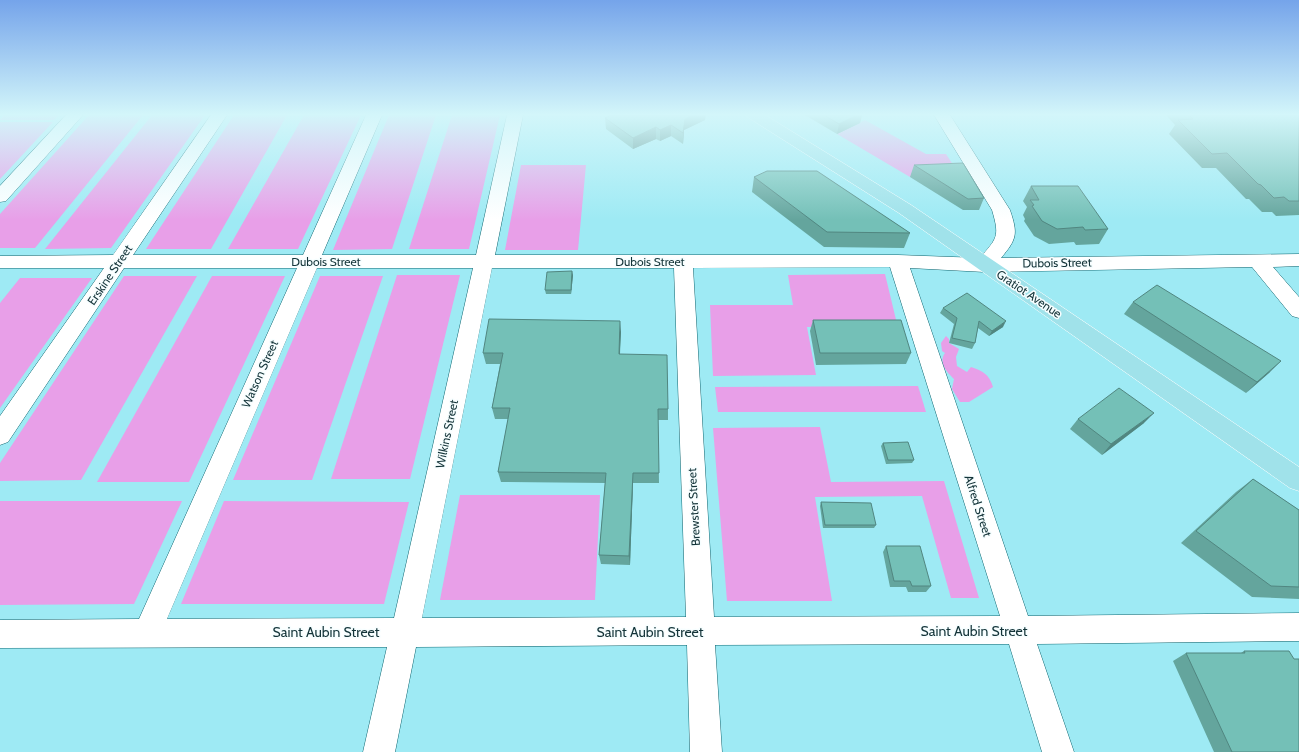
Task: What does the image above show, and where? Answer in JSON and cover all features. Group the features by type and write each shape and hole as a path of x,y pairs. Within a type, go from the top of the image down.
{"main road":[{"name":"Gratiot Avenue","path":"810,150 893,202 1299,480"}],"street":[{"path":"0,197 43,150"},
{"name":"Erskine Street","path":"0,434 195,150"},
{"name":"Watson Street","path":"147,633 358,150"},
{"name":"Wilkins Street","path":"379,752 508,150"},
{"path":"964,150 1001,210 1004,224 1005,241 985,265"},
{"name":"Dubois Street","path":"0,262 683,262 898,260 985,265 1299,260"},
{"name":"Alfred Street","path":"898,260 1058,752"},
{"path":"1257,260 1299,311"},
{"name":"Brewster Street","path":"683,262 706,752"},
{"name":"Saint Aubin Street","path":"0,634 700,632 1299,627"}],"shaded area":[{"path":"0,150 27,150 0,179"},
{"path":"57,150 115,150 35,248 0,248 0,214"},
{"path":"124,150 180,150 111,248 45,249"},
{"path":"211,150 267,150 211,249 146,249"},
{"path":"284,150 345,150 298,249 228,249"},
{"path":"374,150 424,150 392,249 333,250"},
{"path":"441,150 492,150 469,249 409,249"},
{"path":"864,150 919,150 926,154 946,154 959,174 910,177"},
{"path":"521,165 586,165 578,250 505,250"},
{"path":"885,274 898,328 807,327 816,375 713,376 710,305 793,305 788,275"},
{"path":"397,275 460,275 410,479 331,479"},
{"path":"124,276 197,276 81,480 0,481 0,463"},
{"path":"212,276 285,276 189,482 97,482"},
{"path":"320,276 383,276 312,480 233,480"},
{"path":"20,278 92,278 0,408 0,303"},
{"path":"946,336 949,339 949,343 959,349 956,357 957,366 967,372 971,367 982,372 990,379 993,387 969,402 960,402 952,389 954,379 944,367 942,360 945,353 942,351 941,343"},
{"path":"918,386 926,412 718,412 715,387"},
{"path":"820,427 831,482 944,481 979,598 951,598 922,496 815,497 832,601 727,601 713,428"},
{"path":"460,495 600,495 595,600 440,600"},
{"path":"0,501 182,501 134,604 0,605"},
{"path":"224,501 409,502 384,604 181,604"}],"building":[{"path":"1208,150 1299,150 1299,201 1289,201 1284,197 1274,198 1227,153 1212,154"},
{"path":"963,163 984,198 968,199 914,165"},
{"path":"767,171 817,171 910,233 827,232 754,177"},
{"path":"1031,186 1078,186 1108,229 1085,230 1083,227 1057,229 1042,221 1032,206 1034,205 1030,200 1039,200"},
{"path":"572,271 571,290 545,290 547,272"},
{"path":"1157,285 1281,361 1257,382 1133,302"},
{"path":"967,293 1006,321 992,331 979,321 975,343 952,338 957,318 943,308"},
{"path":"489,319 620,321 619,354 667,355 668,409 658,409 659,473 633,473 629,556 599,555 606,473 498,472 510,408 492,408 503,353 483,353"},
{"path":"813,320 901,320 911,353 820,353"},
{"path":"1119,388 1154,413 1111,444 1078,419"},
{"path":"908,442 914,460 888,460 883,443"},
{"path":"1253,479 1299,510 1299,587 1271,586 1196,531"},
{"path":"821,502 871,503 876,525 825,525"},
{"path":"886,546 920,546 931,586 912,586 910,581 894,581"},
{"path":"1244,651 1289,651 1294,659 1299,659 1299,752 1232,752 1186,653 1245,653"}]}
